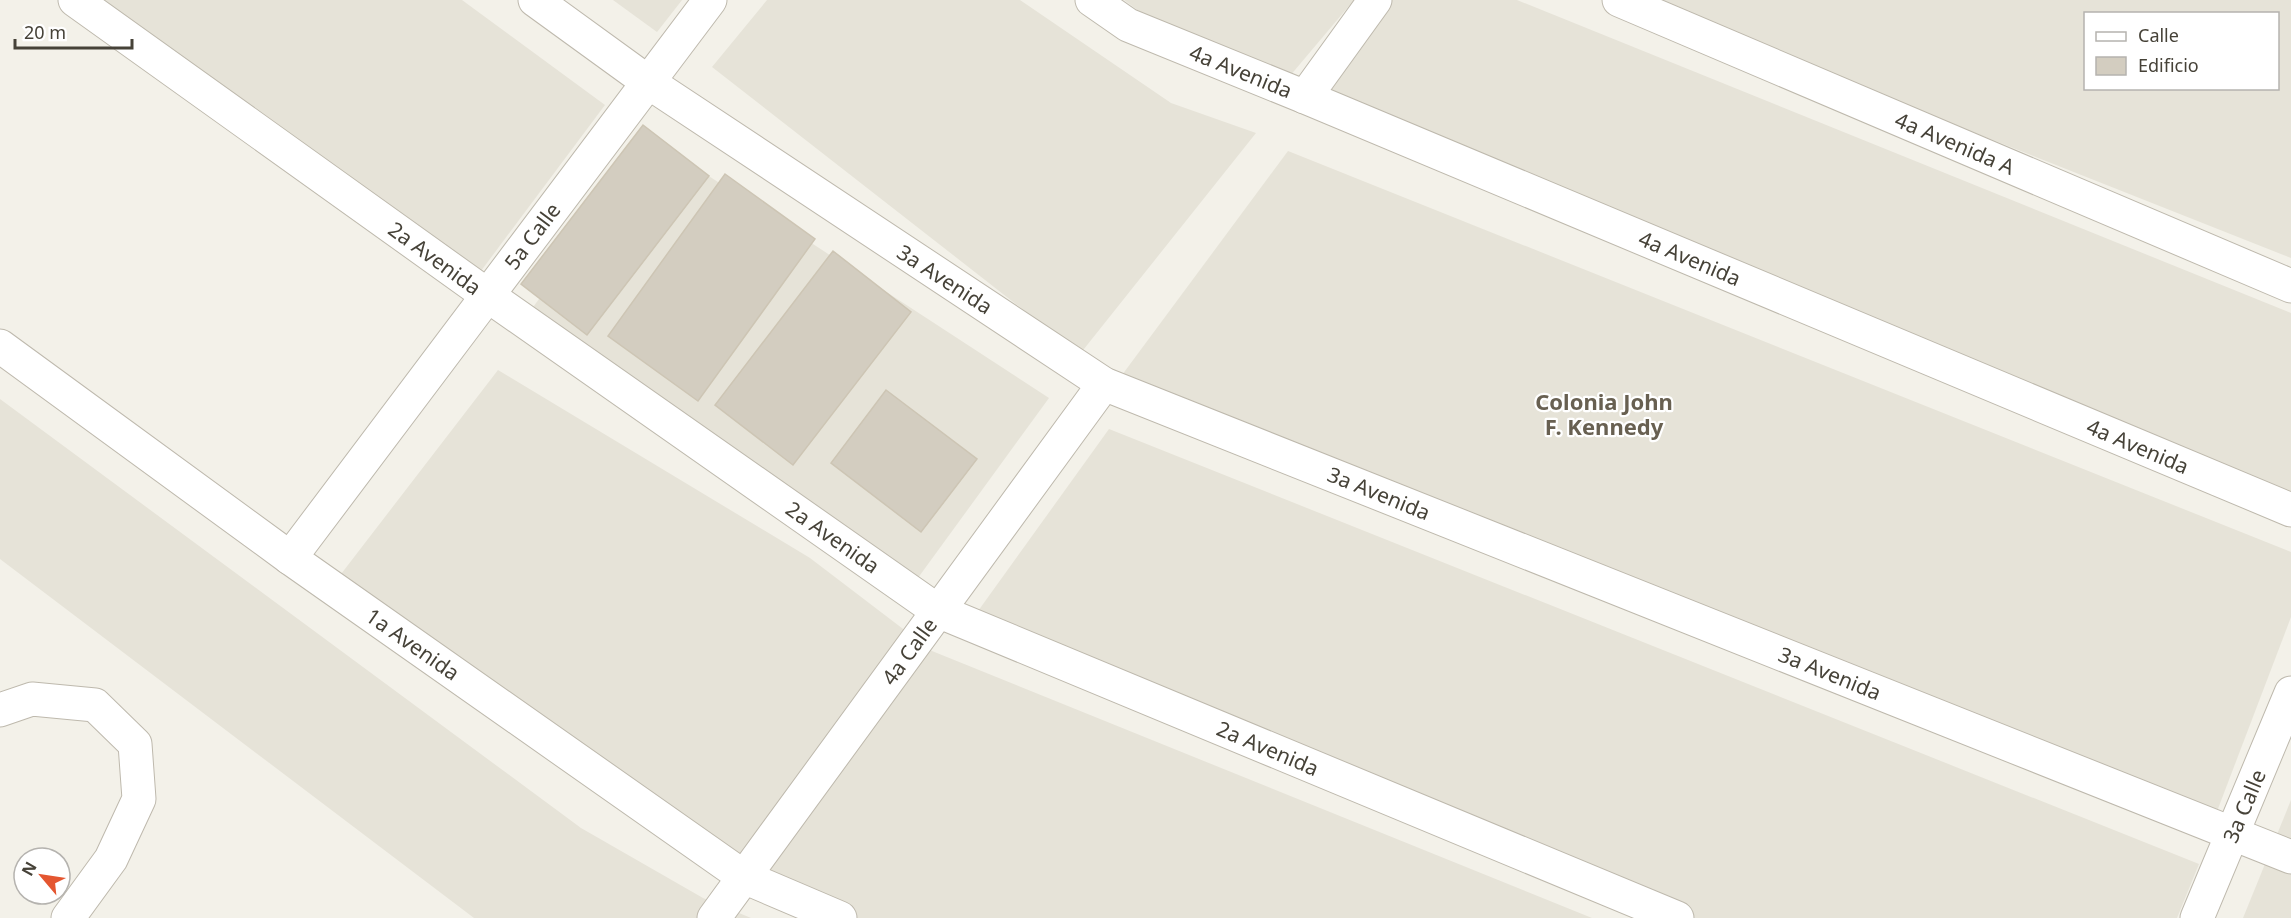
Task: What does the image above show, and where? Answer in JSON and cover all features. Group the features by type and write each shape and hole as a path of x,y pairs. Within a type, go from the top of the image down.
{"street":[{"name":"2a Avenida","path":"75,0 488,295 938,610 1677,918"},
{"name":"3a Avenida","path":"536,0 648,82 1104,384 2291,857"},
{"name":"5a Calle","path":"290,558 710,0"},
{"name":"4a Avenida","path":"1092,0 1128,25 2291,510"},
{"path":"1305,97 1375,0"},
{"name":"4a Avenida A","path":"1619,0 2291,286"},
{"name":"1a Avenida","path":"0,346 290,558 744,877 840,918"},
{"name":"4a Calle","path":"714,918 1104,384"},
{"name":"3a Calle","path":"2197,918 2291,693"},
{"path":"0,710 32,699 95,705 135,744 139,799 111,859 68,918"}],"shaded area":[{"path":"64,0 462,0 605,105 463,295"},
{"path":"613,0 682,0 657,32"},
{"path":"767,0 1020,0 1171,103 1256,133 1080,354 712,67"},
{"path":"1124,0 1354,0 1284,83 1188,48"},
{"path":"1388,0 1517,0 2291,313 2291,499 1319,101"},
{"path":"1639,0 2291,0 2291,258"},
{"path":"655,141 1049,398 907,593 517,329"},
{"path":"1288,151 2291,552 2291,617 2216,814 1122,375"},
{"path":"498,370 810,558 932,651 1592,918 829,918 338,578"},
{"path":"0,399 581,828 703,898 751,918 474,918 0,559"},
{"path":"1109,429 2199,864 2177,918 1688,918 968,625"},
{"path":"2291,800 2291,918 2243,918"}],"building":[{"path":"643,125 709,176 587,335 521,284"},
{"path":"725,174 815,239 698,401 608,336"},
{"path":"833,251 911,312 793,465 715,405"},
{"path":"886,390 977,459 921,532 831,463"}],"district":[{"name":"Colonia John F. Kennedy","path":"1604,414"}]}
